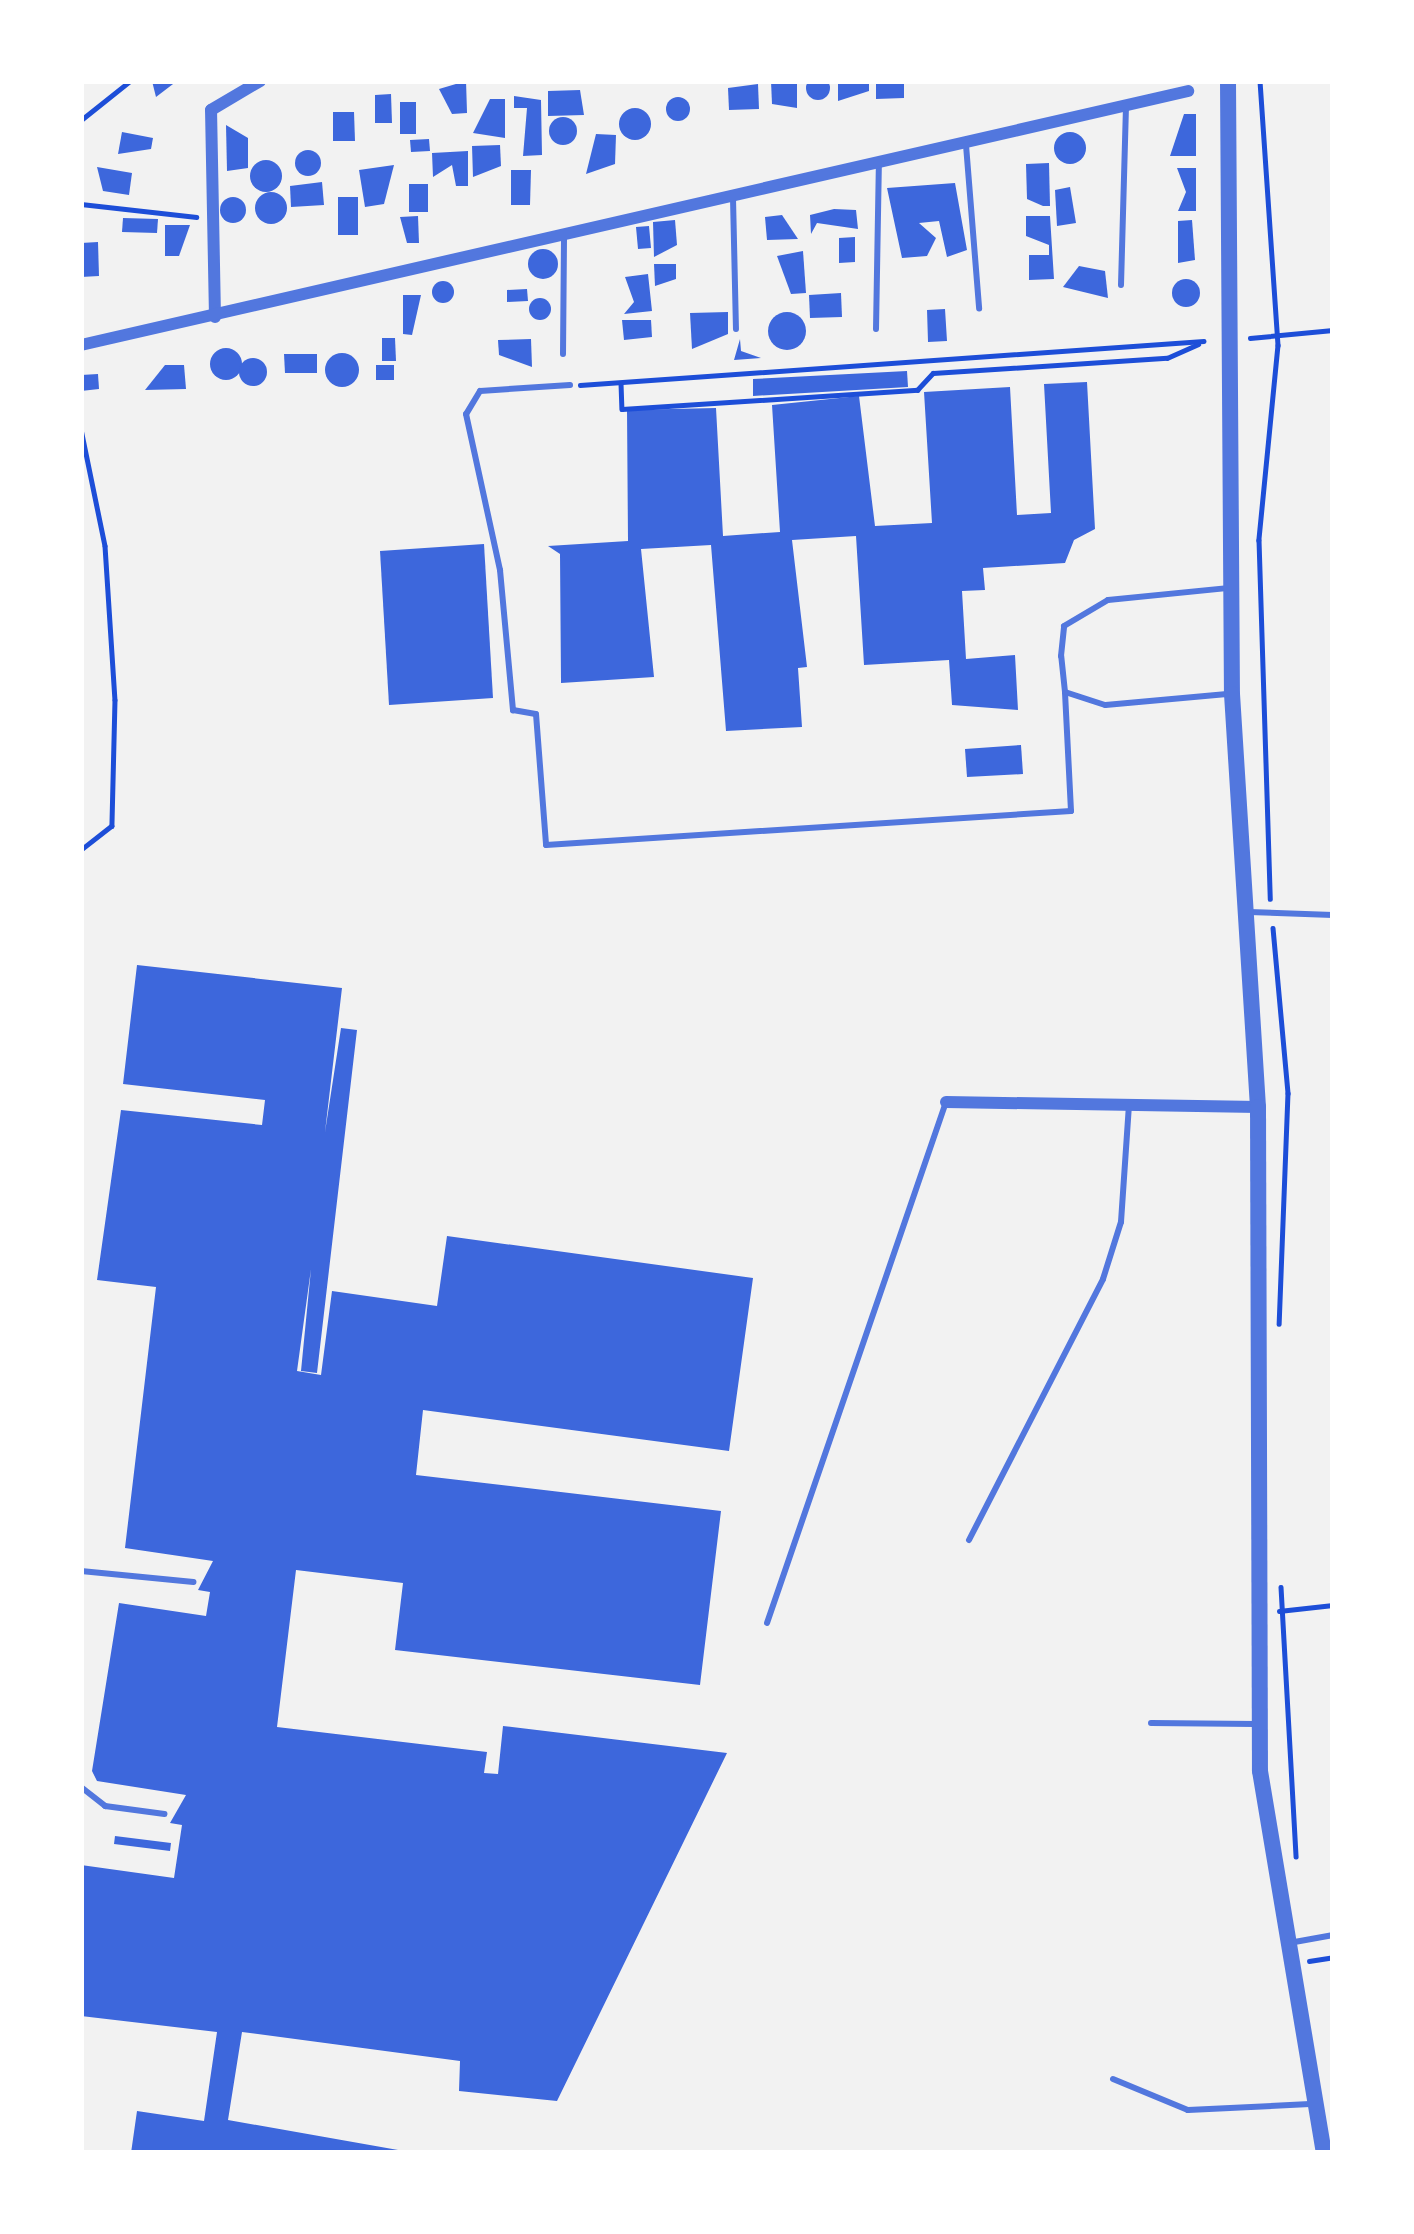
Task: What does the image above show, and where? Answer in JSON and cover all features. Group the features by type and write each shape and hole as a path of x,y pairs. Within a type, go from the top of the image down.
{"street":[{"path":"215,317 211,110 260,81"},
{"path":"1228,81 1232,694 1258,1107 1259,1724 1281,1944 1310,2104 1324,2153"},
{"path":"81,344 966,145 1188,86"},
{"path":"946,1102 1258,1107"}],"lane":[{"path":"1120,285 1126,106"},
{"path":"966,145 980,308"},
{"path":"876,329 879,165"},
{"path":"733,198 736,329"},
{"path":"563,354 564,237"},
{"path":"570,385 480,391 466,414 500,570 513,710 536,714 546,844 1071,811 1064,626 1077,614 1108,600 1229,588"},
{"path":"1064,692 1105,705 1232,694"},
{"path":"1246,912 1333,915"},
{"path":"767,1623 946,1102"},
{"path":"969,1540 1103,1279 1121,1222 1130,1105"},
{"path":"81,1571 193,1582"},
{"path":"1151,1723 1259,1724"},
{"path":"81,1787 105,1806 164,1814"},
{"path":"1281,1944 1333,1935"},
{"path":"1113,2079 1188,2110 1310,2104"}],"path":[{"path":"81,120 130,81"},
{"path":"1260,81 1275,336 1259,540 1268,884"},
{"path":"81,204 213,219"},
{"path":"1250,338 1333,330"},
{"path":"570,385 1203,341 1167,358 933,373 917,390 622,409 621,383"},
{"path":"932,362 933,373"},
{"path":"81,428 105,547 115,700 112,826 81,850"},
{"path":"1273,934 1288,1093 1279,1334"},
{"path":"1280,1579 1298,1874"},
{"path":"1256,1614 1333,1605"},
{"path":"1305,1939 1310,1974"},
{"path":"1308,1961 1333,1957"}],"building":[{"path":"818,76 830,88 818,100 806,88"},
{"path":"152,81 177,81 156,97"},
{"path":"466,81 467,113 452,114 439,89"},
{"path":"771,81 797,81 797,108 772,104"},
{"path":"838,81 869,81 869,91 838,101"},
{"path":"876,81 904,81 904,98 876,99"},
{"path":"758,84 759,109 729,110 728,88"},
{"path":"580,90 584,115 548,116 548,91"},
{"path":"391,94 392,123 375,123 375,95"},
{"path":"514,96 541,100 542,155 523,156 527,108 514,108"},
{"path":"678,97 690,109 678,121 666,109"},
{"path":"490,99 505,99 505,138 473,133"},
{"path":"400,102 416,102 416,134 400,134"},
{"path":"635,108 646,113 651,124 646,135 635,140 624,135 619,124 624,113"},
{"path":"333,112 354,112 355,141 333,141"},
{"path":"1184,114 1196,114 1196,156 1170,156"},
{"path":"563,117 573,121 577,131 573,141 563,145 553,141 549,131 553,121"},
{"path":"226,125 248,138 248,168 227,171"},
{"path":"122,132 153,138 151,149 118,154"},
{"path":"1070,132 1081,137 1086,148 1081,159 1070,164 1059,159 1054,148 1059,137"},
{"path":"596,134 616,135 615,164 586,174"},
{"path":"429,139 430,151 411,152 410,140"},
{"path":"500,145 501,166 473,177 472,146"},
{"path":"308,150 321,163 308,176 295,163"},
{"path":"468,151 468,186 456,186 452,165 433,177 432,153"},
{"path":"266,160 277,165 282,176 277,187 266,192 255,187 250,176 255,165"},
{"path":"1049,163 1050,206 1043,206 1027,199 1026,164"},
{"path":"394,165 384,204 365,207 359,170"},
{"path":"97,167 132,173 129,195 103,191"},
{"path":"1177,168 1196,168 1196,211 1178,211 1186,192"},
{"path":"511,170 531,170 530,205 511,205"},
{"path":"322,182 324,205 291,207 290,186"},
{"path":"955,183 967,250 947,257 939,221 919,223 936,238 927,256 902,258 887,188"},
{"path":"409,184 428,184 428,212 409,212"},
{"path":"1070,187 1076,223 1057,226 1055,190"},
{"path":"271,192 282,197 287,208 282,219 271,224 260,219 255,208 260,197"},
{"path":"233,197 246,210 233,223 220,210"},
{"path":"338,197 358,197 358,235 338,235"},
{"path":"856,210 858,229 817,223 811,234 810,215"},
{"path":"782,215 798,239 767,240 765,217"},
{"path":"418,216 419,243 407,243 400,217"},
{"path":"1026,216 1050,216 1054,279 1029,280 1029,255 1049,255 1049,245 1026,236"},
{"path":"123,218 158,219 157,233 122,232"},
{"path":"675,220 677,245 654,257 653,222"},
{"path":"1192,220 1195,260 1178,263 1178,221"},
{"path":"165,225 190,225 179,256 165,256"},
{"path":"649,226 651,248 638,249 636,227"},
{"path":"855,237 855,262 839,263 839,238"},
{"path":"98,242 99,276 81,277 81,243"},
{"path":"543,249 558,264 543,279 528,264"},
{"path":"803,251 806,293 791,294 777,256"},
{"path":"654,264 676,264 676,279 655,286"},
{"path":"1079,266 1105,271 1108,298 1063,287"},
{"path":"648,274 652,311 624,314 634,302 625,277"},
{"path":"1186,279 1196,283 1200,293 1196,303 1186,307 1176,303 1172,293 1176,283"},
{"path":"443,281 454,292 443,303 432,292"},
{"path":"527,289 528,301 507,302 507,290"},
{"path":"841,293 842,317 810,318 809,295"},
{"path":"403,295 421,295 412,335 403,334"},
{"path":"540,298 551,309 540,320 529,309"},
{"path":"945,309 947,341 928,342 927,310"},
{"path":"728,312 728,334 692,349 690,313"},
{"path":"787,312 801,317 806,331 801,345 787,350 773,345 768,331 773,317"},
{"path":"622,320 651,320 652,337 624,340"},
{"path":"382,338 395,338 396,361 382,361"},
{"path":"531,339 532,367 499,355 498,340"},
{"path":"740,339 741,351 761,358 734,360"},
{"path":"226,348 237,353 242,364 237,375 226,380 215,375 210,364 215,353"},
{"path":"342,353 354,358 359,370 354,382 342,387 330,382 325,370 330,358"},
{"path":"284,354 317,354 317,373 285,373"},
{"path":"253,358 263,362 267,372 263,382 253,386 243,382 239,372 243,362"},
{"path":"165,365 184,365 186,389 145,390"},
{"path":"376,365 394,365 394,380 376,380"},
{"path":"907,371 908,387 753,396 753,379"},
{"path":"98,374 99,389 81,391 81,375"},
{"path":"1087,382 1095,529 1074,540 1065,563 983,568 985,590 962,591 966,659 1015,655 1018,710 952,705 949,660 864,665 856,536 792,540 807,667 798,668 802,727 726,731 711,545 641,549 654,677 561,683 560,554 548,546 628,541 627,410 716,408 723,536 780,532 772,405 859,396 875,526 932,523 924,392 1010,387 1017,515 1051,513 1044,384"},
{"path":"484,544 493,698 389,705 380,551"},
{"path":"1021,745 1023,774 967,777 965,749"},
{"path":"137,965 342,988 325,1132 341,1028 357,1030 317,1373 301,1371 311,1269 297,1371 321,1375 332,1291 437,1306 447,1236 753,1278 729,1451 423,1410 416,1475 721,1511 700,1685 395,1650 403,1583 296,1570 277,1727 487,1752 484,1773 498,1774 503,1726 727,1753 557,2101 459,2091 460,2061 242,2032 228,2120 415,2153 131,2153 137,2111 204,2121 217,2032 81,2016 81,1865 174,1878 182,1825 170,1823 186,1795 97,1781 92,1771 119,1603 206,1616 210,1592 198,1590 213,1561 125,1548 156,1287 97,1280 121,1110 262,1125 265,1100 123,1084"},
{"path":"115,1836 171,1843 170,1851 114,1844"}]}
